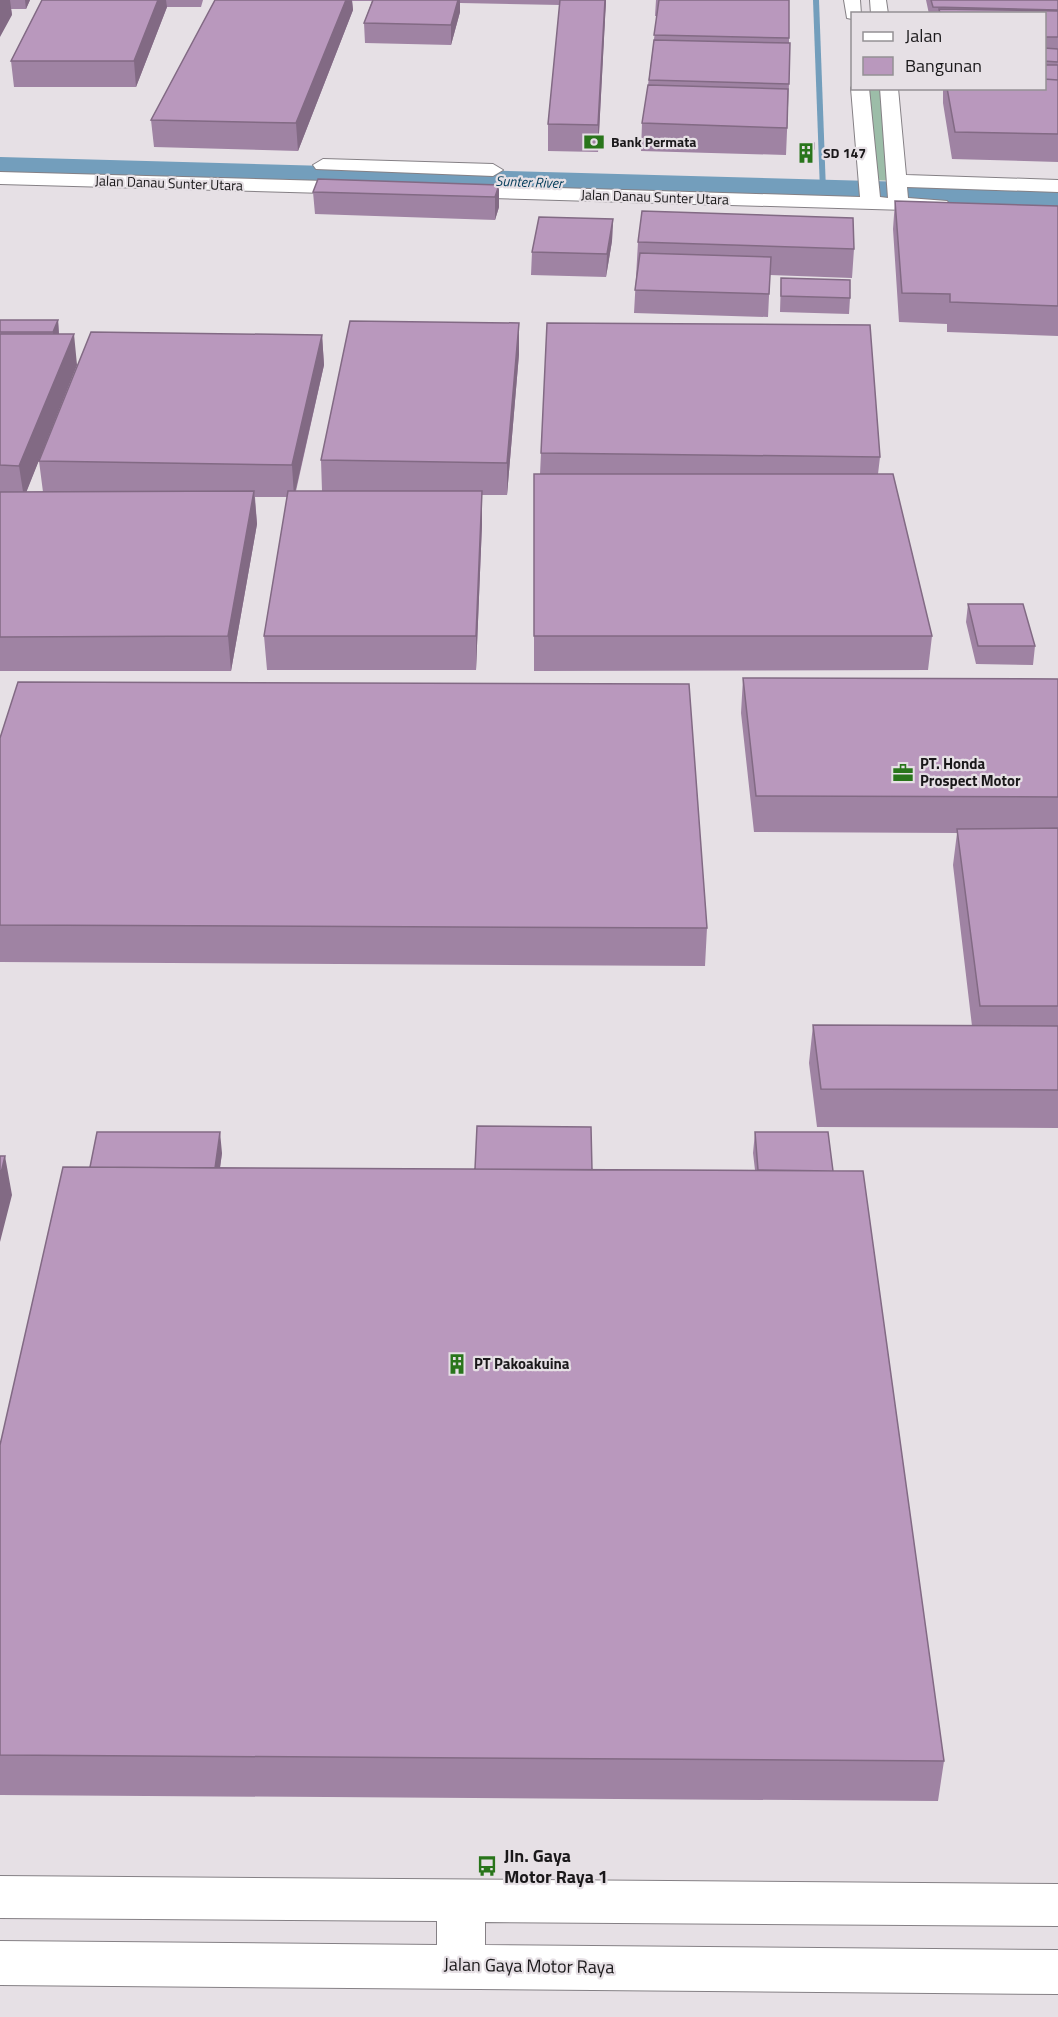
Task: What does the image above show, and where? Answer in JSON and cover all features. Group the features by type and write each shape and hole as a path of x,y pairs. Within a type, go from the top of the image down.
{"main road":[{"path":"860,90 870,192"},
{"path":"889,90 898,192"},
{"path":"309,165 512,171"},
{"name":"Jalan Danau Sunter Utara","path":"0,178 383,189"},
{"name":"Jalan Danau Sunter Utara","path":"848,180 870,192"},
{"name":"Jalan Danau Sunter Utara","path":"431,190 898,192 1058,186"},
{"name":"Jalan Danau Sunter Utara","path":"898,192 964,206"},
{"path":"0,1897 1058,1905"},
{"path":"460,1965 462,1900"},
{"name":"Jalan Gaya Motor Raya","path":"0,1964 460,1965 1058,1972"}],"green space":[{"path":"860,90 888,90 897,181 869,180"}],"building":[{"path":"42,0 158,0 134,61 11,61"},
{"path":"215,0 346,0 296,123 151,120"},
{"path":"373,0 458,0 451,25 364,23"},
{"path":"560,0 605,0 598,125 548,124"},
{"path":"659,0 789,0 789,38 654,35"},
{"path":"931,0 1058,0 1058,10 933,7"},
{"path":"939,9 1058,11 1058,37 1046,37 1046,12 940,12"},
{"path":"654,40 790,43 789,84 649,80"},
{"path":"1046,48 1058,49 1058,62 1046,61"},
{"path":"1046,65 1058,65 1058,80 1046,79"},
{"path":"1046,79 1058,80 1058,134 955,132 947,90 1046,90"},
{"path":"648,85 788,89 787,128 642,123"},
{"path":"800,143 814,143 814,149 799,149"},
{"path":"318,179 499,185 495,197 313,192"},
{"path":"895,201 1058,206 1058,306 950,302 950,294 902,293"},
{"path":"642,211 853,218 854,249 638,242"},
{"path":"539,217 613,219 607,254 532,252"},
{"path":"640,253 771,257 769,294 635,290"},
{"path":"781,278 850,280 850,298 781,296"},
{"path":"0,320 58,320 53,332 0,332"},
{"path":"350,321 519,323 507,463 321,460"},
{"path":"547,323 870,325 880,457 541,453"},
{"path":"91,332 322,335 292,465 39,461"},
{"path":"0,334 74,334 19,466 0,465"},
{"path":"534,474 893,474 932,636 534,636"},
{"path":"254,491 228,636 0,637 0,492"},
{"path":"288,491 482,491 476,636 264,636"},
{"path":"968,604 1023,604 1035,646 978,646"},
{"name":"PT. Honda Prospect Motor","path":"743,678 1058,679 1058,797 756,796"},
{"path":"18,682 689,684 707,928 0,925 0,738"},
{"path":"1058,828 1058,1006 980,1006 957,829"},
{"path":"813,1025 1058,1026 1058,1090 821,1089"},
{"path":"477,1126 591,1127 592,1170 475,1169"},
{"path":"97,1132 220,1132 215,1168 90,1167"},
{"path":"755,1132 828,1132 833,1171 758,1170"},
{"path":"0,1156 5,1156 0,1177"},
{"name":"PT Pakoakuina","path":"63,1167 863,1171 944,1761 0,1755 0,1445"}],"waterway":[{"path":"816,0 823,191"},
{"name":"Sunter River","path":"0,168 1058,197"}],"place":[{"name":"Bank Permata","path":"594,142"},
{"name":"SD 147","path":"806,153"},
{"name":"PT. Honda Prospect Motor","path":"903,773"},
{"name":"PT Pakoakuina","path":"457,1364"},
{"name":"Jln. Gaya Motor Raya 1","path":"487,1866"}]}
